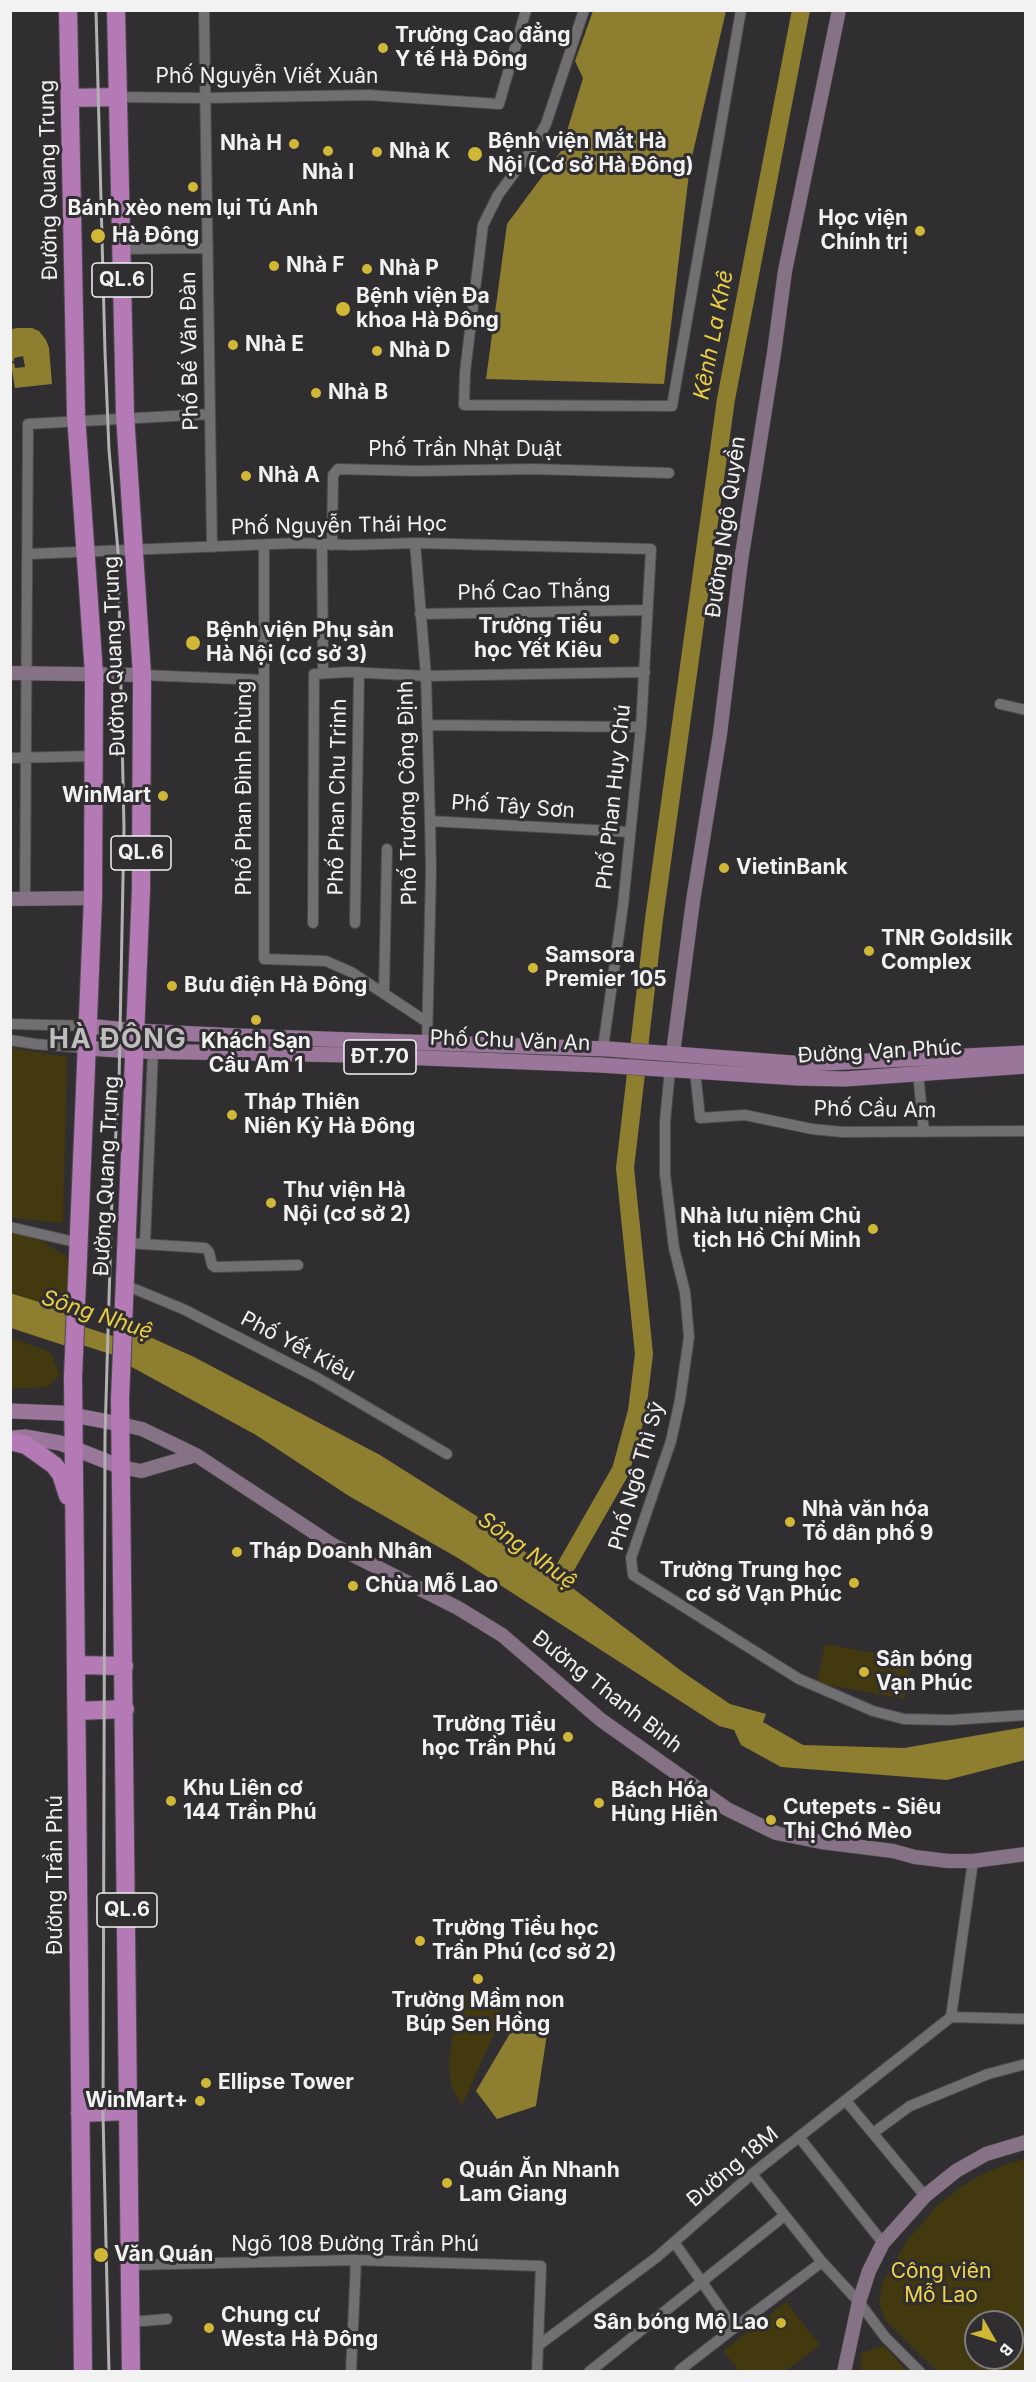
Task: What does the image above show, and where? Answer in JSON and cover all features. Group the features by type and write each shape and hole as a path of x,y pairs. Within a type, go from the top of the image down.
{"highway":[{"name":"Đường Quang Trung","path":"68,10 77,421 94,675 93,898 82,1047 79,1242 73,1377"},
{"name":"Đường Quang Trung","path":"116,10 125,420 142,675 141,889 145,1031 136,1243 125,1292"},
{"path":"70,98 118,97"},
{"name":"QL.6","path":"125,1292 120,1424 131,2372"},
{"name":"Đường Trần Phú","path":"73,1377 83,2372"},
{"path":"10,1439 26,1445 54,1465 61,1474 74,1511"},
{"path":"76,1665 124,1666"},
{"path":"77,1711 125,1709"},
{"path":"80,2113 128,2111"}],"main road":[{"name":"Phố Chu Văn An","path":"83,1026 145,1031 606,1048"},
{"path":"350,1055 351,1039"},
{"path":"536,1063 542,1059 543,1054 538,1045"},
{"name":"Phố Chu Văn An","path":"82,1047 144,1051 350,1055 604,1065"},
{"name":"ĐT.70","path":"606,1048 669,1053"},
{"path":"604,1065 594,1057 606,1048"},
{"name":"Đường Vạn Phúc","path":"669,1053 845,1079 918,1080 1026,1066"},
{"name":"Đường Vạn Phúc","path":"667,1069 695,1071 769,1069 806,1064 1026,1053"},
{"name":"ĐT.70","path":"604,1065 667,1069"},
{"path":"10,1411 73,1415 120,1424"},
{"path":"10,1439 26,1437 48,1441 121,1467"}],"street":[{"name":"Phố Bế Văn Đàn","path":"204,10 212,548"},
{"name":"Phố Nguyễn Viết Xuân","path":"118,97 368,95 499,104 526,10"},
{"path":"584,10 546,124 498,195 483,225 465,372 464,405 672,406 741,10"},
{"name":"Đường Ngô Quyền","path":"669,1053 720,734 741,561 785,271 839,10"},
{"path":"121,249 207,248"},
{"path":"25,899 28,424 210,414"},
{"name":"Phố Trần Nhật Duật","path":"327,544 333,475 338,469 669,472"},
{"name":"Phố Nguyễn Thái Học","path":"27,554 264,545 415,543 651,549"},
{"name":"Phố Trương Công Định","path":"415,543 426,676 430,821 427,1042"},
{"path":"323,673 327,544"},
{"name":"Phố Phan Đình Phùng","path":"264,545 264,959 326,962 351,972 384,993"},
{"name":"Phố Phan Huy Chú","path":"606,1048 623,905 645,672 651,549"},
{"name":"Phố Cao Thắng","path":"420,614 647,610"},
{"path":"313,923 314,674 359,672 426,676 645,672"},
{"name":"Phố Phan Chu Trinh","path":"355,923 359,672"},
{"path":"10,673 264,680"},
{"path":"1000,704 1026,710"},
{"path":"427,725 640,727"},
{"path":"10,758 93,756"},
{"name":"Phố Tây Sơn","path":"430,821 630,832"},
{"path":"387,849 384,993 427,1022"},
{"path":"10,899 93,898"},
{"path":"10,1024 83,1026"},
{"path":"10,1040 82,1047"},
{"name":"Phố Ngô Thì Sỹ","path":"667,1069 664,1174 674,1248 685,1292 689,1337 680,1400 671,1441 631,1558 633,1575 799,1679 873,1711 904,1719 950,1720 1026,1715"},
{"name":"Phố Cầu Am","path":"695,1071 700,1118 745,1115 832,1131 924,1129 1026,1131"},
{"path":"918,1080 924,1129"},
{"path":"10,1227 79,1242"},
{"path":"136,1243 205,1248 209,1252 212,1265 216,1267 298,1265"},
{"name":"Phố Yết Kiêu","path":"125,1292 183,1310 316,1377 447,1454"},
{"name":"Đường Thanh Bình","path":"120,1424 142,1429 196,1455 333,1545 459,1608 502,1635 601,1720 727,1809 784,1835 893,1851 915,1857 973,1861 1026,1854"},
{"path":"121,1467 141,1471 196,1455"},
{"path":"973,1861 951,2017 1026,2019"},
{"name":"Đường 18M","path":"539,2345 674,2242 752,2174 951,2017"},
{"path":"873,2133 910,2106 988,2074 1026,2064"},
{"path":"846,2101 925,2196"},
{"path":"799,2137 883,2243"},
{"path":"844,2372 859,2302 869,2271 883,2243 925,2196 956,2171 986,2154 1026,2142"},
{"path":"752,2174 822,2262 859,2302 885,2337 920,2372"},
{"path":"590,2372 784,2216"},
{"path":"674,2242 734,2328"},
{"path":"351,2372 356,2260"},
{"name":"Ngõ 108 Đường Trần Phú","path":"130,2265 356,2260 541,2266 539,2345"},
{"path":"681,2372 680,2370 822,2262"},
{"path":"130,2322 167,2319"},
{"path":"537,2372 539,2345"}],"green space":[{"path":"11,1048 67,1057 63,1223 11,1218"},
{"path":"10,1231 44,1242 67,1257 73,1274 70,1304 65,1311 11,1296"},
{"path":"10,1337 50,1352 60,1374 47,1387 11,1389"},
{"name":"Sân bóng Vạn Phúc","path":"825,1644 911,1660 904,1699 817,1683"},
{"path":"464,1990 504,2012 462,2105 451,2087 449,2063 455,2013"},
{"name":"Công viên Mỗ Lao","path":"1025,2159 1025,2371 937,2371 885,2320 879,2302 883,2282 909,2238 940,2203 981,2175"},
{"name":"Sân bóng Mộ Lao","path":"786,2302 820,2345 786,2371 739,2371 723,2351"},
{"path":"884,2346 907,2371 861,2371 861,2353"}],"shaded area":[{"path":"593,11 726,11 690,165 664,384 486,379 507,224 561,151 583,78 575,61"},
{"path":"32,328 39,331 46,340 49,348 52,384 15,388 11,364 14,363 15,368 25,367 23,356 14,358 11,362 11,329"},
{"path":"10,1293 74,1313 72,1348 11,1328"},
{"path":"130,1328 194,1357 380,1455 486,1522 684,1673 730,1704 766,1714 763,1722 803,1745 904,1748 1025,1727 1025,1760 947,1780 781,1767 741,1745 734,1730 719,1726 458,1558 349,1496 256,1435 128,1365"},
{"path":"522,2013 547,2034 536,2106 497,2119 476,2091"}],"waterway":[{"path":"549,1596 621,1470 637,1411 644,1354 625,1168 654,919 726,399 801,10"},
{"name":"Sông Nhuệ","path":"62,1329 136,1353"}],"railway":[{"path":"96,10 105,352 109,450 118,551 124,828 119,1083 112,1197 105,1435 103,2115 109,2372"}],"place":[{"name":"Trường Cao đẳng Y tế Hà Đông","path":"383,48"},
{"name":"Nhà H","path":"294,144"},
{"name":"Nhà I","path":"328,151"},
{"name":"Nhà K","path":"377,152"},
{"name":"Bệnh viện Mắt Hà Nội (Cơ sở Hà Đông)","path":"475,154"},
{"name":"Bánh xèo nem lụi Tú Anh","path":"193,187"},
{"name":"Học viện Chính trị","path":"920,231"},
{"name":"Hà Đông","path":"98,236"},
{"name":"Nhà F","path":"274,266"},
{"name":"Nhà P","path":"367,269"},
{"name":"Bệnh viện Đa khoa Hà Đông","path":"343,309"},
{"name":"Nhà E","path":"233,345"},
{"name":"Nhà D","path":"377,351"},
{"name":"Nhà B","path":"316,393"},
{"name":"Nhà A","path":"246,476"},
{"name":"Trường Tiểu học Yết Kiêu","path":"614,639"},
{"name":"Bệnh viện Phụ sản Hà Nội (cơ sở 3)","path":"193,643"},
{"name":"WinMart","path":"163,796"},
{"name":"VietinBank","path":"724,868"},
{"name":"TNR Goldsilk Complex","path":"869,951"},
{"name":"Samsora Premier 105","path":"533,968"},
{"name":"Bưu điện Hà Đông","path":"172,986"},
{"name":"Khách Sạn Cầu Am 1","path":"256,1020"},
{"name":"Tháp Thiên Niên Kỷ Hà Đông","path":"232,1115"},
{"name":"Thư viện Hà Nội (cơ sở 2)","path":"271,1203"},
{"name":"Nhà lưu niệm Chủ tịch Hồ Chí Minh","path":"873,1229"},
{"name":"Nhà văn hóa Tổ dân phố 9","path":"790,1522"},
{"name":"Tháp Doanh Nhân","path":"237,1552"},
{"name":"Trường Trung học cơ sở Vạn Phúc","path":"854,1583"},
{"name":"Chùa Mỗ Lao","path":"353,1586"},
{"name":"Sân bóng Vạn Phúc","path":"864,1672"},
{"name":"Trường Tiểu học Trần Phú","path":"568,1737"},
{"name":"Khu Liên cơ 144 Trần Phú","path":"171,1801"},
{"name":"Bách Hóa Hùng Hiền","path":"599,1803"},
{"name":"Cutepets - Siêu Thị Chó Mèo","path":"771,1820"},
{"name":"Trường Tiểu học Trần Phú (cơ sở 2)","path":"420,1941"},
{"name":"Trường Mầm non Búp Sen Hồng","path":"478,1979"},
{"name":"Ellipse Tower","path":"206,2083"},
{"name":"WinMart+","path":"200,2101"},
{"name":"Quán Ăn Nhanh Lam Giang","path":"447,2183"},
{"name":"Văn Quán","path":"101,2255"},
{"name":"Sân bóng Mộ Lao","path":"781,2323"},
{"name":"Chung cư Westa Hà Đông","path":"209,2328"}],"district":[{"name":"HÀ ĐÔNG","path":"118,1040"}],"water label":[{"name":"Kênh La Khê","path":"714,335"}]}
